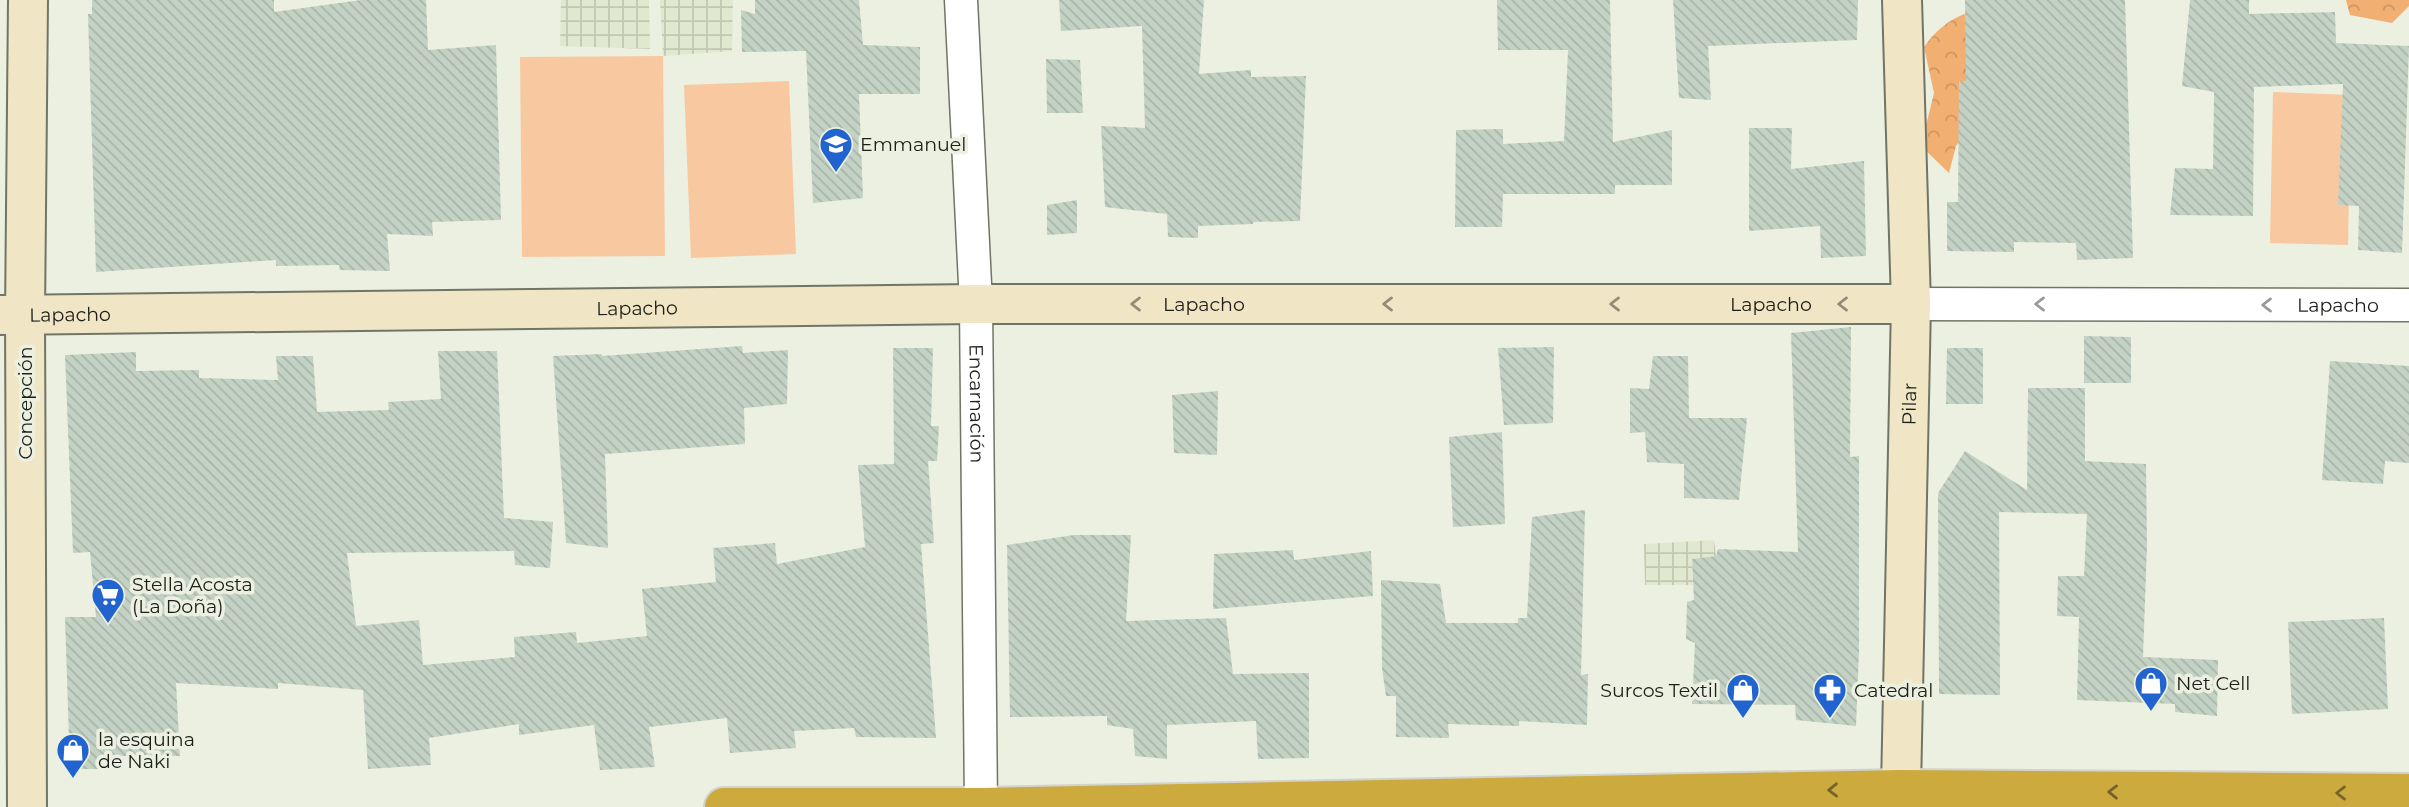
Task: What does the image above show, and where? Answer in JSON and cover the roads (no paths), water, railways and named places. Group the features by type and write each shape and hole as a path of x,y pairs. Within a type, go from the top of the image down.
{"highway":[{"path":"724,807 981,807 2409,793"}],"street":[{"name":"Concepción","path":"27,807 13,315 29,0"},
{"name":"Encarnación","path":"961,0 976,304 981,807"},
{"name":"Pilar","path":"1902,0 1911,304 1902,798"},
{"name":"Lapacho","path":"13,315 976,304 2409,305"}],"place":[{"name":"Emmanuel","path":"836,174"},
{"name":"Stella Acosta (La Doña)","path":"108,625"},
{"name":"Net Cell","path":"2151,713"},
{"name":"Surcos Textil","path":"1743,720"},
{"name":"Catedral","path":"1830,720"},
{"name":"la esquina de Naki","path":"73,780"}]}
